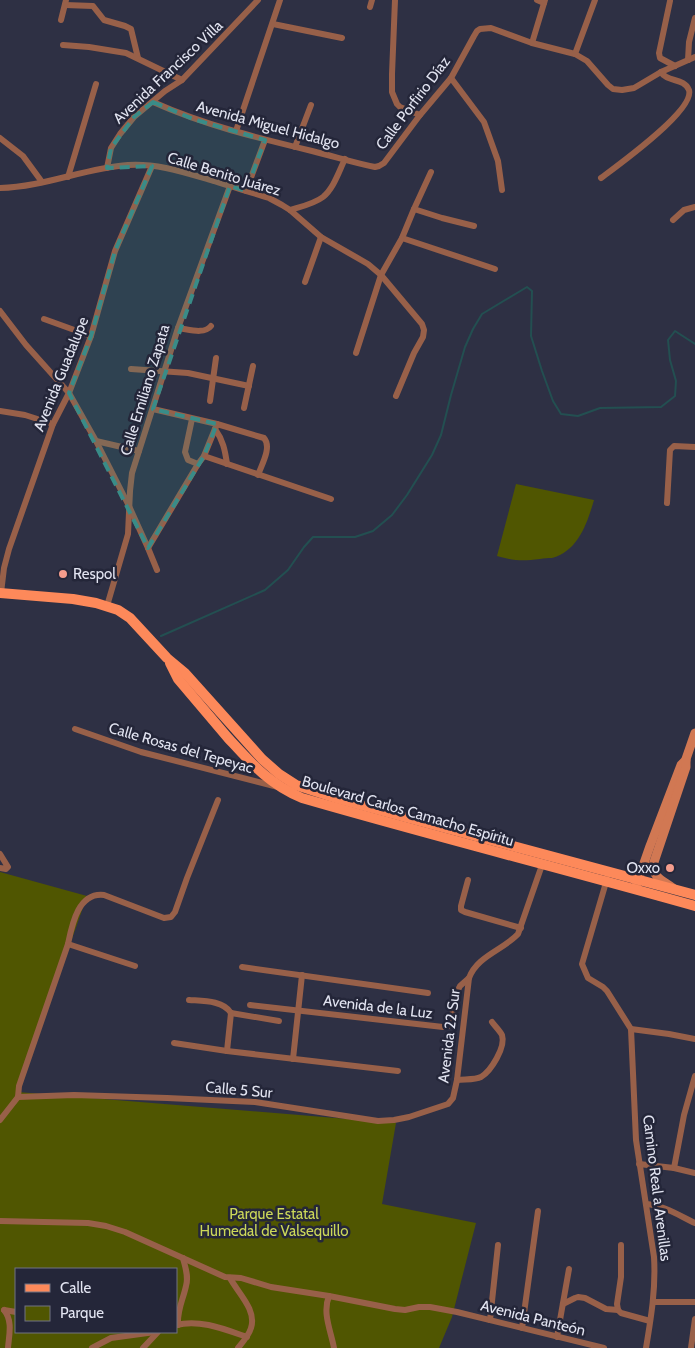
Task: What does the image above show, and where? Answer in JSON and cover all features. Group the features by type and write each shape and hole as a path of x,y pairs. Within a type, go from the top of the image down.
{"main road":[{"name":"Boulevard Carlos Camacho Espíritu","path":"0,593 73,599 118,610 130,618 167,658 185,673 262,759 279,774 296,785 636,885 695,906"},
{"name":"Boulevard Carlos Camacho Espíritu","path":"167,658 178,679 224,733 266,778 282,788 309,800 542,865 607,877"},
{"path":"676,889 654,875 652,870 686,767 686,760 695,733"},
{"path":"636,885 681,765 686,760"},
{"path":"642,866 652,870"},
{"name":"Boulevard Carlos Camacho Espíritu","path":"636,885 676,889 695,895"}],"street":[{"name":"Avenida Francisco Villa","path":"107,168 114,142 134,118 182,80 258,0"},
{"path":"236,131 280,0"},
{"path":"395,0 392,92 400,107 420,115"},
{"path":"532,43 545,1 537,0"},
{"path":"575,54 595,0"},
{"path":"670,0 659,54 660,58 675,66"},
{"path":"61,20 66,2 92,6 104,20 131,29 138,58"},
{"path":"688,60 689,42 695,18"},
{"path":"273,24 342,38"},
{"name":"Calle Porfirio Díaz","path":"379,166 384,163 451,78 474,36 480,29 490,28 532,43 575,54 587,61 604,82 617,90 634,88 661,72 695,57"},
{"path":"63,45 115,50 126,53 182,80"},
{"path":"601,178 654,137 679,112 687,101 690,94 687,86 666,78 661,72"},
{"path":"451,78 484,122 498,161 502,190"},
{"path":"68,177 96,84"},
{"name":"Avenida Miguel Hidalgo","path":"153,102 193,119 266,140 372,166 379,166"},
{"path":"295,147 311,105"},
{"path":"0,138 23,156 42,182"},
{"path":"246,191 266,140"},
{"path":"290,210 323,197 333,184 345,159"},
{"name":"Calle Benito Juárez","path":"0,188 42,182 107,168 130,165 152,166 179,170 269,198 282,204 321,237 368,264 381,275 419,320 424,330 423,336 396,396"},
{"name":"Avenida Guadalupe","path":"0,593 9,549 53,424 69,394 91,336 115,251 152,166"},
{"path":"356,353 381,275 402,238 431,172"},
{"name":"Calle Emiliano Zapata","path":"107,606 128,534 132,473 178,328 230,186"},
{"path":"673,220 684,210 695,207"},
{"path":"414,209 474,226"},
{"path":"304,282 321,237"},
{"path":"402,238 495,269"},
{"path":"0,311 3,320 69,394 96,441 129,506 156,570"},
{"path":"44,319 91,336"},
{"path":"178,328 201,331 208,330 211,326"},
{"path":"210,401 216,358"},
{"path":"244,408 253,366"},
{"path":"131,369 188,373 249,386"},
{"path":"153,409 261,436 266,440 268,448 258,475"},
{"path":"0,411 25,415 53,424"},
{"path":"192,419 185,452 188,460 198,464"},
{"path":"148,548 204,456 216,426"},
{"path":"216,426 227,464"},
{"path":"96,441 139,451"},
{"path":"667,503 670,450 674,446 695,447"},
{"path":"204,456 330,499"},
{"name":"Calle Rosas del Tepeyac","path":"75,729 140,752 282,788"},
{"path":"0,1120 18,1097 19,1086 68,944 72,925 79,910 91,896 104,895 164,918 171,917 175,912 218,800"},
{"path":"0,854 8,867 3,868"},
{"path":"468,880 461,910 520,928 542,865"},
{"name":"Camino Real a Arenillas","path":"607,877 582,964 588,978 607,991 631,1029 636,1140 654,1257 655,1276 646,1348"},
{"name":"Avenida de la Luz","path":"250,1005 443,1027 448,1026 460,986 469,978 472,970 479,962 512,940 518,934 520,928"},
{"path":"68,944 135,966"},
{"path":"242,967 428,993"},
{"path":"293,1059 302,975"},
{"name":"Avenida 22 Sur","path":"453,1098 457,1080 469,978"},
{"path":"189,1000 203,1001 228,1008 231,1013 227,1051"},
{"path":"231,1013 279,1021"},
{"path":"457,1080 479,1078 487,1073 501,1052 502,1035 492,1022"},
{"path":"631,1029 695,1038"},
{"path":"174,1043 398,1072"},
{"path":"674,1168 684,1115 695,1076"},
{"name":"Calle 5 Sur","path":"18,1097 74,1096 255,1102 378,1121 409,1117 448,1104 453,1098"},
{"path":"639,1164 674,1168 695,1173"},
{"path":"646,1204 662,1207 695,1223"},
{"path":"522,1328 538,1211"},
{"name":"Avenida Panteón","path":"0,1220 88,1223 106,1226 125,1232 225,1277 241,1278 271,1287 395,1309 411,1309 425,1306 604,1348"},
{"path":"490,1320 498,1245"},
{"path":"618,1310 621,1245"},
{"path":"178,1312 187,1284 183,1258"},
{"path":"557,1337 569,1269"},
{"path":"230,1278 250,1308 253,1318 247,1337 238,1348"},
{"path":"329,1296 326,1312 334,1348"},
{"path":"563,1304 575,1298 585,1298 606,1309 618,1310 621,1313 650,1321"},
{"path":"653,1302 695,1302"},
{"path":"2,1310 15,1312"},
{"path":"2,1310 9,1317 10,1322 8,1348"},
{"path":"690,1348 695,1319"},
{"path":"178,1325 194,1324 219,1327 247,1337"},
{"path":"92,1348 111,1338 149,1333"},
{"path":"143,1348 156,1333"}],"highlighted area":[{"path":"153,102 193,119 265,140 246,191 230,186 153,409 217,424 204,456 148,548 69,393 91,336 115,251 152,166 107,168 111,148 134,117"}],"green space":[{"path":"516,484 594,500 580,535 569,549 552,558 518,560 497,556"},
{"name":"Parque Estatal Humedal de Valsequillo","path":"0,872 87,896 18,1092 396,1123 382,1204 476,1223 452,1317 439,1348 0,1348"}],"waterway":[{"path":"161,636 265,590 288,570 313,537 355,537 373,531 392,515 432,455 441,435 465,347 473,329 482,314 527,287 532,291 531,336 553,401 561,414 578,416 600,408 661,407 675,396 676,381 670,360 668,340 675,331 695,344"}],"place":[{"name":"Respol","path":"63,574"},
{"name":"Oxxo","path":"670,868"}]}
